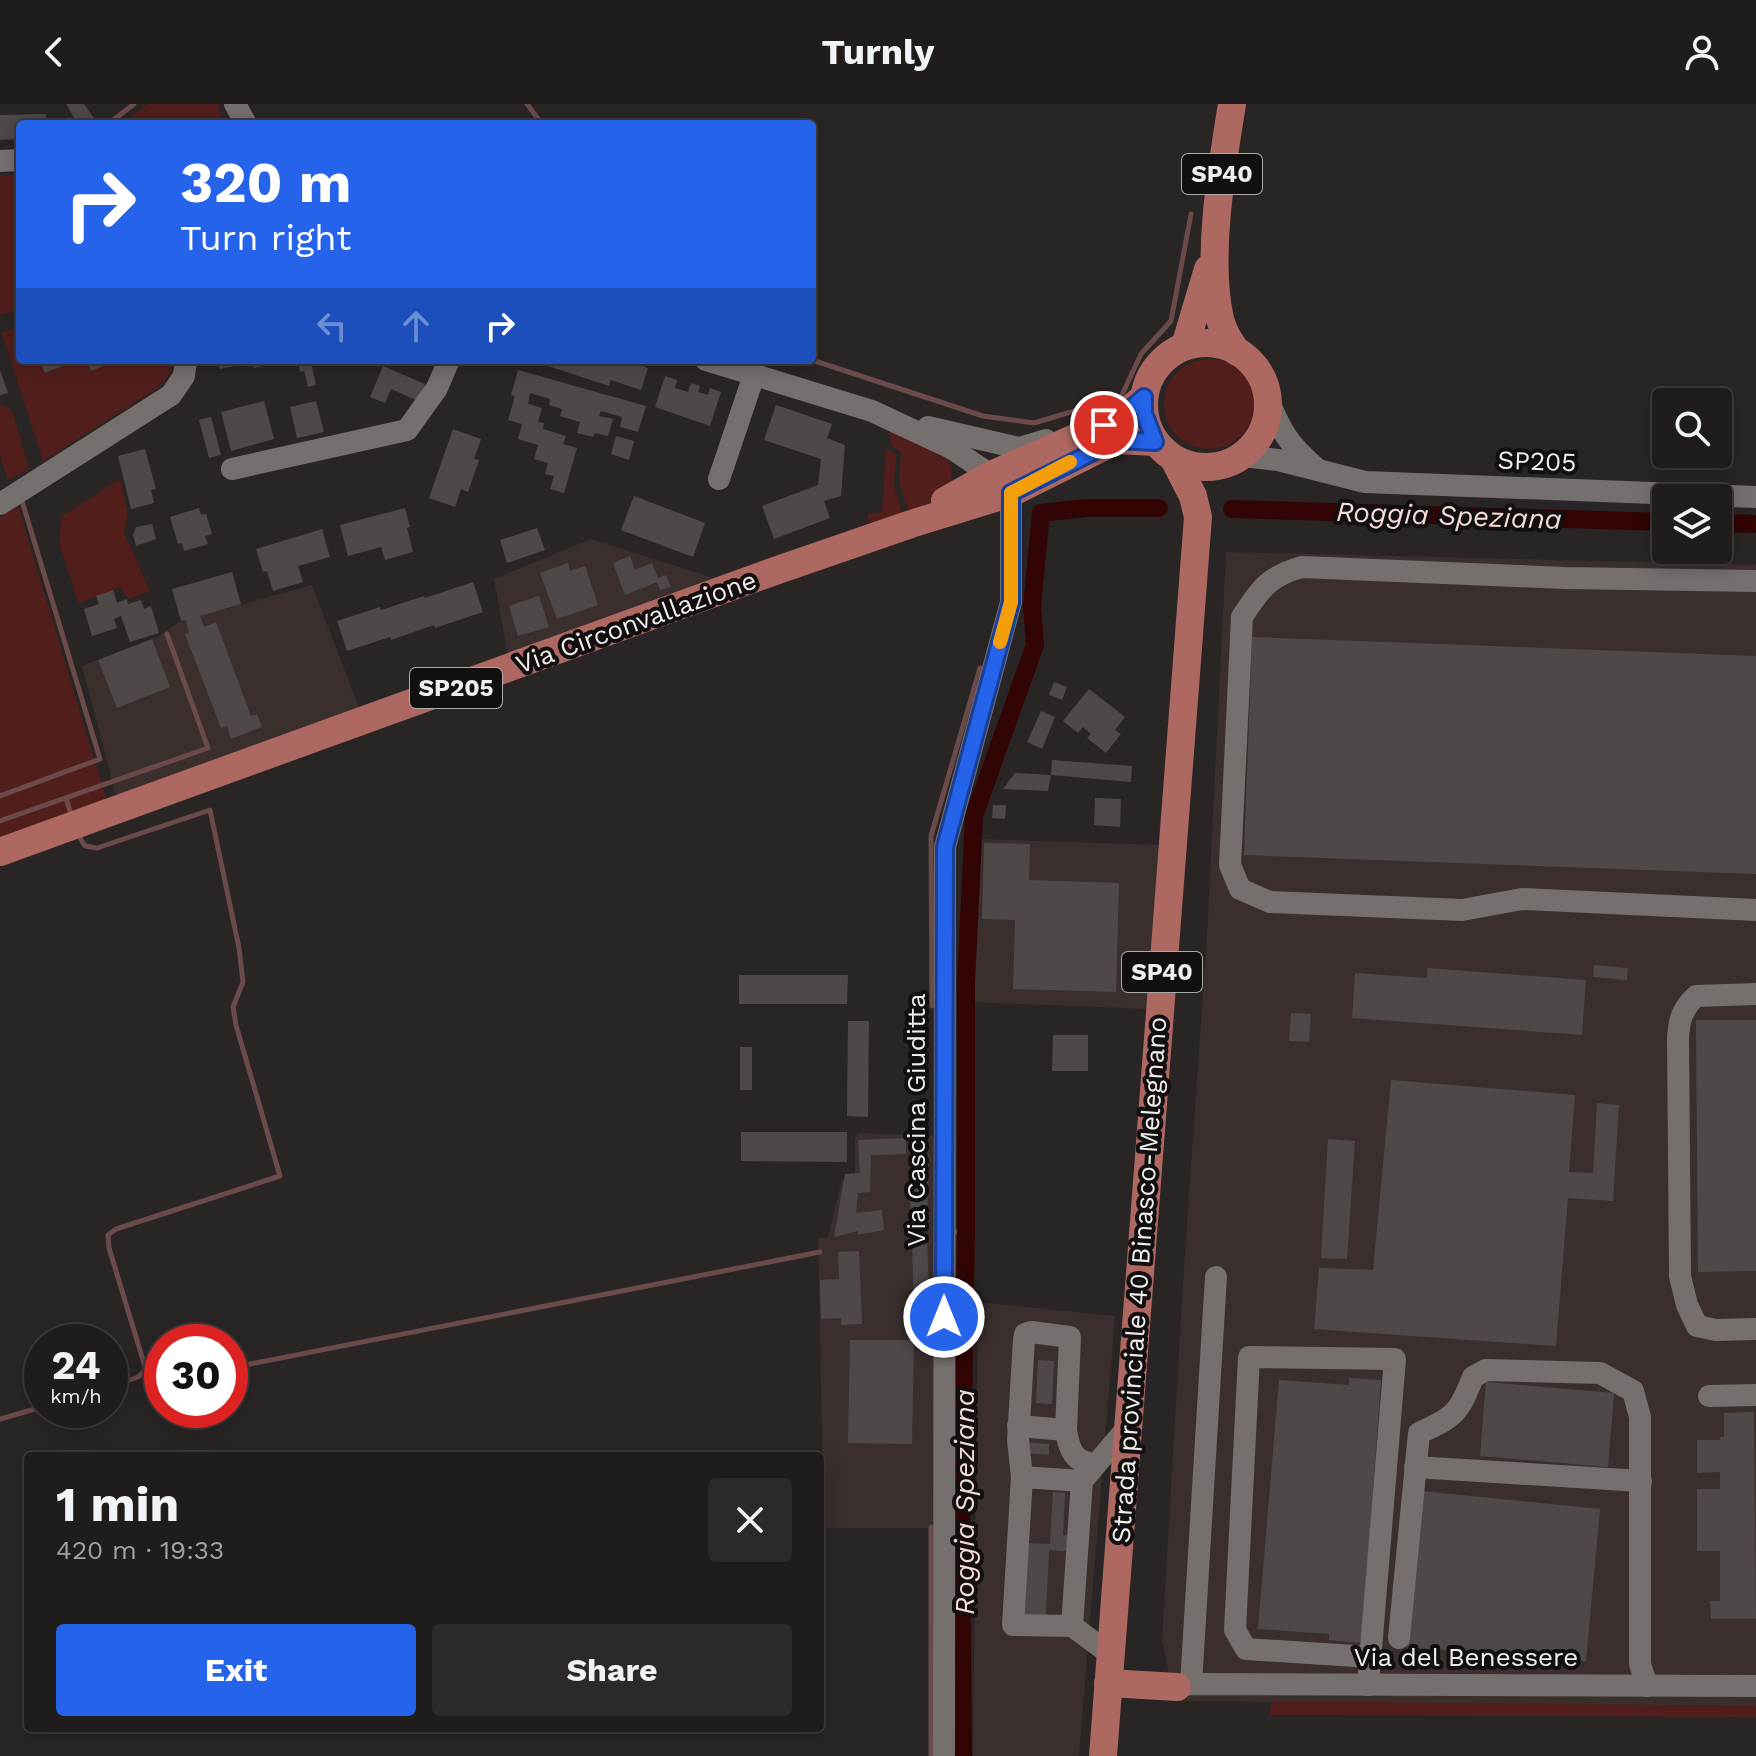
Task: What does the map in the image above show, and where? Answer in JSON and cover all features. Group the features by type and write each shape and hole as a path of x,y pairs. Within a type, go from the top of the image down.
{"main road":[{"name":"SP40","path":"1185,346 1215,245 1232,104"},
{"name":"SP40","path":"1215,245 1221,320 1237,352 1252,363 1262,379 1267,397"},
{"path":"1144,397 1148,381 1157,366 1185,346 1212,343 1237,352"},
{"name":"SP205","path":"911,524 1111,432 1120,418 1144,397"},
{"name":"Strada provinciale 40 Binasco-Melegnano","path":"1144,397 1144,413 1164,450 1190,487 1198,517"},
{"name":"Strada provinciale 40 Binasco-Melegnano","path":"1103,1756 1198,517 1209,484 1255,444 1263,430 1267,397"},
{"name":"SP205","path":"1111,432 1164,450"},
{"path":"1164,450 1198,467 1234,460"},
{"name":"SP205","path":"911,524 948,499 1001,484"},
{"name":"Via Circonvallazione","path":"0,852 911,524"},
{"path":"1108,1683 1184,1686"}],"street":[{"path":"0,504 171,395 184,376 186,364"},
{"path":"232,469 407,430 437,388 447,364"},
{"path":"719,364 888,417 1019,448 1088,425 1111,432"},
{"path":"719,479 754,375"},
{"path":"1267,397 1281,432 1317,468"},
{"path":"888,417 951,448 1001,484"},
{"path":"948,499 957,474 951,448"},
{"name":"SP205","path":"1234,460 1278,460 1365,482 1756,497"},
{"name":"Via Cascina Giuditta","path":"944,1756 945,847 1011,602 1001,484"},
{"path":"1756,581 1565,578 1302,567 1279,573 1259,591 1242,617 1230,865 1240,889 1270,902 1462,910 1522,899 1756,910"},
{"path":"1756,994 1696,996 1679,1019 1678,1038 1680,1276 1687,1305 1697,1326 1716,1330 1756,1329"},
{"path":"1184,1686 1216,1277"},
{"path":"1089,1472 1074,1456 1066,1430 1072,1342 1067,1334 1025,1334 1018,1426 1022,1477 1013,1625 1072,1626 1110,1654"},
{"path":"1368,1685 1395,1359 1249,1357 1235,1630 1246,1649 1370,1657"},
{"path":"1399,1638 1419,1433 1444,1422 1461,1408 1473,1377 1486,1370 1600,1373 1633,1391 1640,1417 1640,1664 1647,1686"},
{"path":"1709,1396 1756,1395"},
{"path":"1018,1426 1066,1430"},
{"path":"1072,1626 1089,1472 1127,1428"},
{"path":"1415,1467 1641,1481"},
{"path":"1022,1477 1089,1472"},
{"name":"Via del Benessere","path":"1184,1686 1756,1686"}],"shaded area":[{"path":"148,104 218,104 222,120 126,120"},
{"path":"0,175 16,175 16,310 0,315"},
{"path":"16,328 16,364 171,364 170,372 159,387 43,461 2,333"},
{"path":"1209,359 1226,362 1241,372 1251,387 1254,404 1251,421 1241,436 1226,446 1209,449 1192,446 1177,436 1167,421 1164,404 1167,387 1177,372 1192,362"},
{"path":"0,404 13,414 29,469 8,480 0,455"},
{"path":"890,431 948,459 951,466 951,482 933,501 909,511 899,484 901,452 891,446"},
{"path":"886,449 896,453 894,485 902,514 870,526 867,514 882,512"},
{"path":"120,479 128,513 124,533 150,591 128,599 121,587 79,603 60,546 61,517"},
{"path":"18,506 107,802 0,840 0,517"},
{"path":"591,539 723,581 508,656 494,579"},
{"path":"1226,552 1756,565 1756,1706 1175,1701 1162,1642 1207,937"},
{"path":"312,585 361,713 117,799 82,666 157,637 181,621"},
{"path":"980,839 1162,845 1149,1009 974,1002"},
{"path":"858,1133 941,1136 936,1528 824,1528 818,1238 828,1237 842,1180 855,1177 855,1140"},
{"path":"978,1302 1115,1316 1079,1756 973,1756"},
{"path":"1272,1701 1756,1706 1756,1717 1269,1715"}],"building":[{"path":"66,104 84,104 95,120 76,120"},
{"path":"46,114 46,120 16,120 16,139 0,140 0,115"},
{"path":"42,364 67,364 45,373"},
{"path":"88,364 108,364 91,371"},
{"path":"218,364 244,364 220,369"},
{"path":"311,364 316,385 308,387 304,371 300,372 299,366"},
{"path":"636,364 648,368 641,390 611,380 609,386 545,365"},
{"path":"383,366 425,384 418,401 391,389 385,403 370,397"},
{"path":"0,370 8,393 0,395"},
{"path":"518,370 646,406 638,432 620,427 622,417 601,411 599,416 613,419 608,436 595,433 593,437 577,433 580,422 560,416 562,409 549,405 550,399 530,393 528,404 542,408 538,422 544,423 543,429 566,436 563,444 577,448 564,493 550,489 554,476 545,474 548,463 534,459 538,445 518,439 522,424 508,420"},
{"path":"665,376 677,380 675,388 688,392 691,383 700,386 698,392 708,395 710,388 721,392 710,426 655,407"},
{"path":"264,401 274,439 231,451 221,412"},
{"path":"316,401 324,432 297,438 290,407"},
{"path":"776,405 832,424 827,438 845,445 841,496 824,501 830,518 774,539 762,506 818,485 821,459 764,440"},
{"path":"211,417 221,455 209,458 199,420"},
{"path":"453,429 481,439 474,459 479,460 468,492 461,489 455,507 429,498"},
{"path":"616,436 634,441 629,460 611,454"},
{"path":"145,449 156,489 151,490 154,503 131,509 118,456"},
{"path":"634,496 705,523 693,557 621,530"},
{"path":"199,508 201,515 206,514 212,534 205,536 208,544 184,551 182,543 178,544 170,517"},
{"path":"405,508 413,552 385,560 381,547 348,556 340,525"},
{"path":"152,524 156,539 136,546 133,535 136,527"},
{"path":"537,528 545,550 507,563 500,540"},
{"path":"322,529 330,557 298,566 303,582 273,591 256,549"},
{"path":"630,556 635,570 652,563 658,578 666,575 671,587 660,590 657,582 625,595 613,563"},
{"path":"568,563 570,571 585,566 598,605 557,619 540,573"},
{"path":"232,572 241,604 200,616 204,627 216,622 251,716 257,714 262,727 231,739 227,726 221,728 185,634 189,633 186,620 181,621 172,589"},
{"path":"473,582 483,612 347,651 337,621"},
{"path":"113,590 117,603 127,599 128,604 141,600 144,609 151,606 159,633 130,642 121,616 114,619 117,628 92,636 84,609 99,604 96,596"},
{"path":"539,596 549,627 518,636 509,606"},
{"path":"1252,637 1756,656 1756,874 1244,855"},
{"path":"152,639 170,687 117,708 98,660"},
{"path":"1054,682 1067,687 1062,700 1049,695"},
{"path":"1089,689 1125,717 1115,730 1121,734 1106,753 1087,738 1091,734 1083,727 1078,733 1063,721"},
{"path":"1041,711 1055,717 1042,749 1027,742"},
{"path":"1052,760 1132,766 1131,782 1051,775"},
{"path":"1015,773 1051,775 1048,791 1003,789"},
{"path":"1095,798 1121,799 1120,827 1094,825"},
{"path":"993,805 1006,805 1005,819 992,818"},
{"path":"984,843 1030,844 1029,880 1119,883 1116,992 1013,989 1015,920 982,919"},
{"path":"1594,965 1628,968 1627,980 1593,977"},
{"path":"1427,968 1586,980 1582,1035 1352,1018 1355,973 1427,978"},
{"path":"739,975 848,975 847,1004 739,1004"},
{"path":"1291,1013 1311,1014 1309,1042 1289,1041"},
{"path":"1696,1020 1756,1020 1756,1271 1698,1272"},
{"path":"848,1021 869,1021 868,1117 847,1116"},
{"path":"1053,1035 1088,1035 1088,1071 1052,1071"},
{"path":"740,1047 752,1047 752,1090 740,1090"},
{"path":"1391,1080 1575,1095 1569,1172 1593,1173 1597,1103 1619,1105 1613,1201 1568,1198 1556,1346 1314,1329 1319,1268 1373,1270"},
{"path":"741,1132 847,1132 847,1162 741,1161"},
{"path":"906,1138 906,1154 871,1155 870,1192 858,1193 856,1213 882,1210 884,1230 858,1235 858,1231 834,1237 845,1174 860,1173 858,1140"},
{"path":"1328,1139 1355,1141 1347,1259 1321,1258"},
{"path":"911,1155 929,1155 927,1224 910,1224"},
{"path":"912,1238 927,1238 930,1323 914,1324"},
{"path":"859,1251 862,1324 841,1325 841,1318 821,1319 820,1280 839,1279 838,1252"},
{"path":"850,1340 914,1340 912,1444 848,1443"},
{"path":"1038,1360 1054,1361 1052,1404 1036,1403"},
{"path":"1349,1378 1381,1380 1362,1643 1329,1640 1329,1634 1258,1629 1279,1380 1349,1385"},
{"path":"1486,1382 1614,1393 1608,1467 1480,1456"},
{"path":"1754,1412 1756,1619 1711,1619 1710,1601 1720,1601 1720,1551 1697,1551 1697,1489 1720,1489 1720,1472 1697,1473 1697,1440 1720,1440 1724,1437 1724,1413"},
{"path":"1024,1442 1049,1444 1049,1455 1023,1453"},
{"path":"1421,1491 1600,1509 1586,1661 1407,1647"},
{"path":"1053,1492 1065,1493 1063,1535 1076,1536 1075,1552 1049,1550 1046,1615 1023,1614 1027,1543 1050,1544"}],"waterway":[{"path":"113,120 134,104"},
{"path":"527,104 539,120"},
{"path":"816,361 983,416 1034,423 1121,397 1141,354 1171,321 1191,214"},
{"path":"0,796 100,759 22,501"},
{"name":"Roggia Speziana","path":"963,1756 961,1535 966,982 974,816 1035,645 1032,606 1041,513 1086,508 1159,508"},
{"name":"Roggia Speziana","path":"1232,509 1652,522"},
{"name":"Roggia Speziana","path":"1732,523 1756,524"},
{"path":"0,821 208,748 167,634"},
{"path":"932,1006 931,836 980,668"},
{"path":"66,798 70,811"},
{"path":"80,838 85,846 97,848 210,810 239,948 243,982 233,1007 236,1025 280,1176 116,1229 108,1235 109,1248 146,1370 128,1381"},
{"path":"955,1232 966,1231"},
{"path":"248,1364 820,1252"},
{"path":"0,1419 24,1412"},
{"path":"931,1527 931,1756"}],"slow traffic":[{"path":"1000,642 1011,602 1011,493 1070,462"}],"route":[{"path":"944,1317 945,847 1011,602 1011,493 1117,440 1155,442 1144,413 1144,397 1120,418 1104,425"}]}
